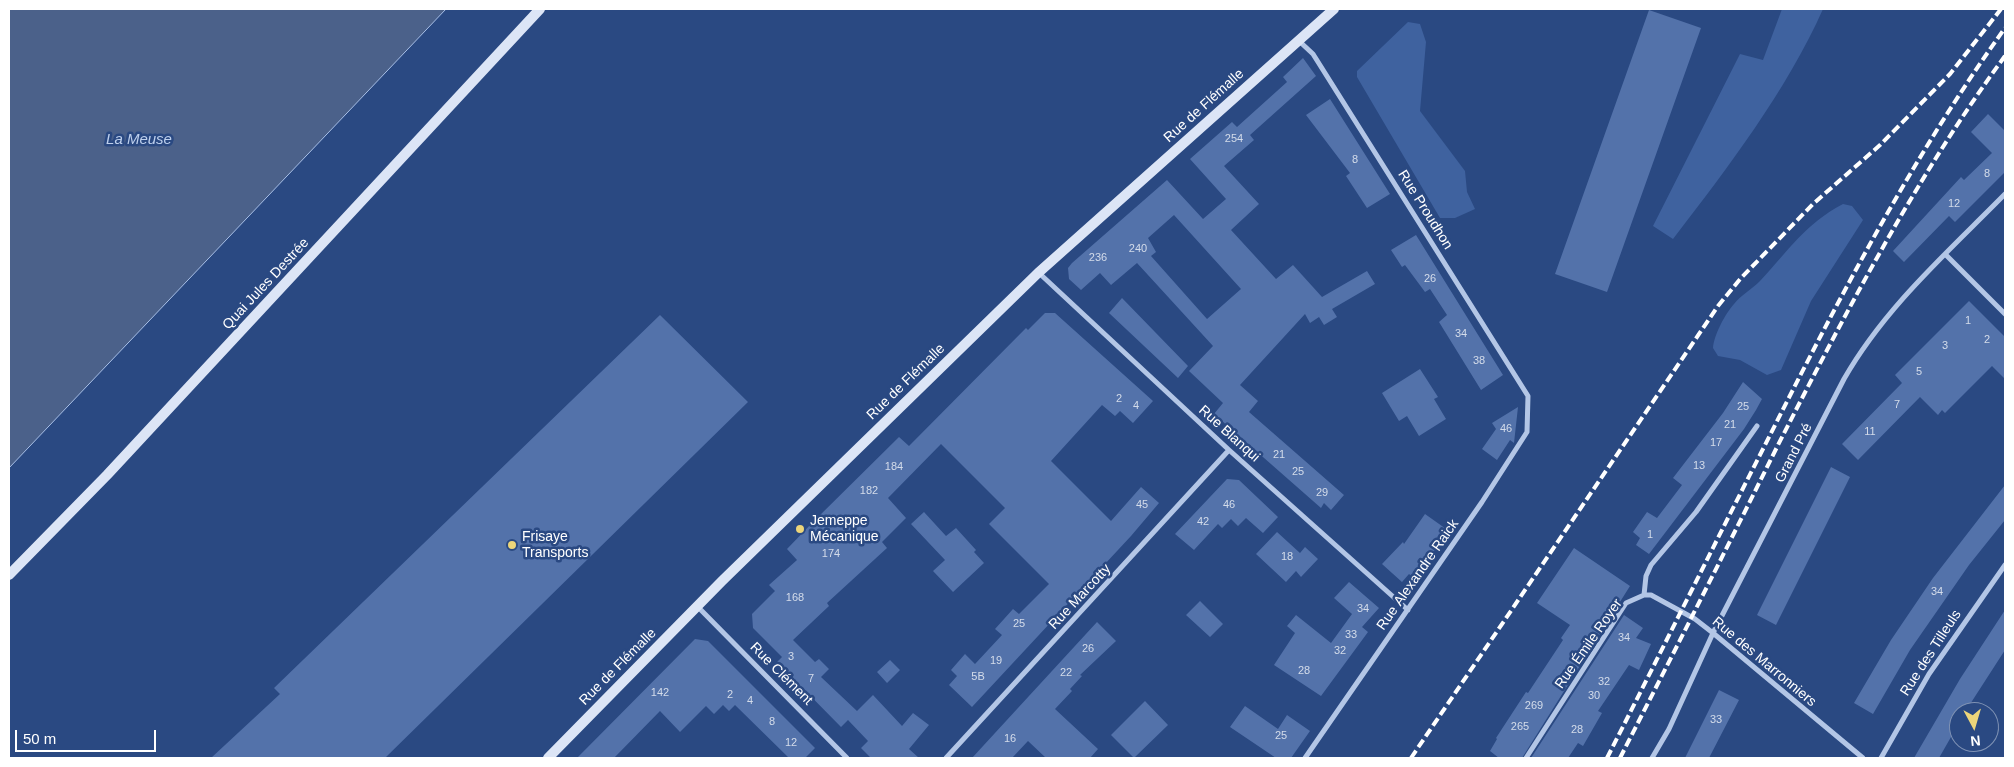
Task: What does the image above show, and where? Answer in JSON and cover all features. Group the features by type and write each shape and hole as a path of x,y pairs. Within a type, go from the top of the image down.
{"street":[{"name":"Quai Jules Destrée","path":"9,576 107,475 540,9"},
{"name":"Rue de Flémalle","path":"548,758 697,606 1038,273 1334,9"},
{"name":"Rue Proudhon","path":"1297,40 1313,54 1528,396"},
{"name":"Grand Pré","path":"1652,758 1669,729 1713,633 1854,361 1891,310 2005,194"},
{"path":"1945,254 2005,314"},
{"name":"Rue Blanqui","path":"1038,273 1230,450 1408,610"},
{"name":"Rue Alexandre Raick","path":"1306,758 1482,502 1526,432 1528,396"},
{"name":"Rue Émile Royer","path":"1526,758 1626,603 1644,596 1646,576 1651,565 1696,512 1758,426"},
{"name":"Rue Marcotty","path":"946,758 1230,450"},
{"name":"Rue des Tilleuls","path":"1881,758 1929,674 2005,565"},
{"name":"Rue des Marronniers","path":"1644,596 1651,595 1695,619 1863,758"},
{"name":"Rue Clément","path":"697,606 848,758"}],"shaded area":[{"path":"1782,9 1823,9 1774,99 1735,157 1673,239 1653,226 1740,54 1763,60"},
{"path":"1408,22 1420,24 1426,42 1420,111 1465,171 1467,192 1475,209 1455,218 1440,218 1357,77 1357,71"},
{"path":"1843,204 1852,206 1863,220 1811,301 1781,370 1767,375 1740,360 1718,356 1713,348 1715,337 1734,304 1760,281 1807,229"}],"water":[{"name":"La Meuse","path":"9,9 446,9 9,468"}],"building":[{"path":"1649,10 1701,28 1607,292 1555,274"},
{"path":"1303,58 1316,76 1250,135 1254,140 1224,166 1259,204 1231,230 1276,279 1293,265 1322,297 1367,271 1375,284 1332,309 1337,317 1324,325 1319,317 1310,323 1305,314 1240,385 1258,401 1249,412 1344,495 1331,510 1324,503 1321,508 1214,414 1223,403 1189,371 1213,346 1137,263 1111,285 1100,273 1081,290 1069,279 1068,268 1072,263 1167,180 1203,219 1226,199 1190,159 1232,122 1237,127 1287,82 1283,77","holes":["1174,215 1241,289 1207,319 1151,256 1156,252 1148,238"]},
{"path":"1330,99 1390,194 1367,208 1346,176 1350,173 1306,115"},
{"path":"1988,114 2005,131 2005,172 1955,222 1949,216 1904,262 1893,251 1961,177 1964,180 1992,153 1971,132"},
{"path":"1416,235 1503,375 1481,390 1439,322 1447,315 1430,289 1425,292 1405,265 1402,267 1391,250"},
{"path":"1122,298 1188,366 1178,378 1109,313"},
{"path":"1969,301 2005,337 2005,379 1992,366 1945,413 1942,410 1938,415 1920,397 1858,460 1842,444 1902,383 1895,375"},
{"path":"1045,313 1055,313 1153,401 1133,423 1120,411 1115,416 1102,405 1051,461 1111,521 1141,487 1159,503 1131,536 972,707 949,685 957,676 951,670 965,654 975,664 1002,635 995,629 1013,609 1019,614 1049,584 989,524 1005,508 941,444 888,498 906,518 882,542 887,548 827,603 829,606 793,640 815,662 819,659 829,669 821,677 857,711 873,695 902,726 913,713 929,725 909,749 919,758 871,758 861,748 868,741 848,720 841,727 777,662 782,657 753,628 752,614 775,591 769,585 797,560 787,549 813,522 899,437 909,446 1026,328 1028,330"},
{"name":"Frisaye Transports","path":"660,315 748,402 385,758 211,758 280,694 274,688"},
{"path":"1420,369 1438,397 1434,399 1446,419 1419,436 1407,416 1399,421 1382,393"},
{"path":"1743,382 1762,399 1756,410 1744,429 1649,554 1636,545 1640,538 1633,532 1647,512 1657,518 1682,485 1673,478 1723,413"},
{"path":"1518,407 1514,443 1510,440 1497,460 1482,449 1496,429 1492,423"},
{"path":"1831,467 1850,477 1776,625 1757,615"},
{"path":"1227,479 1239,480 1278,517 1263,533 1246,518 1238,526 1231,519 1222,528 1218,524 1194,550 1175,534"},
{"path":"2005,485 2005,520 1969,565 1910,650 1873,714 1854,703 1891,640 1933,578"},
{"path":"924,512 946,536 956,528 976,550 974,552 984,563 953,592 933,571 945,560 911,524"},
{"path":"1425,514 1449,531 1414,578 1409,574 1402,582 1382,564 1403,542 1404,544"},
{"path":"1277,532 1300,553 1305,547 1318,559 1301,577 1296,571 1286,582 1256,554"},
{"path":"1574,548 1630,586 1522,758 1499,758 1490,751 1496,738 1563,640 1561,638 1570,625 1537,603"},
{"path":"1349,582 1379,608 1362,627 1368,632 1321,696 1274,665 1295,633 1287,626 1296,615 1331,643 1352,614 1334,598"},
{"path":"1200,601 1223,624 1210,637 1186,615"},
{"path":"2005,610 2005,650 1971,702 1949,702 1949,740 1939,758 1914,758 1960,679"},
{"path":"1624,615 1643,628 1636,638 1651,644 1639,670 1629,665 1598,711 1602,713 1583,746 1578,743 1568,758 1531,758"},
{"path":"1097,622 1116,641 1080,675 1082,676 1070,689 1072,691 1055,709 1098,749 1090,758 1046,758 1028,741 1012,758 972,758"},
{"path":"695,639 708,641 815,748 805,758 789,758 735,705 729,711 723,705 714,714 706,706 680,732 660,711 614,758 577,758"},
{"path":"890,660 900,670 887,683 877,672"},
{"path":"1719,690 1739,700 1709,758 1685,758"},
{"path":"1145,701 1168,725 1134,758 1111,735"},
{"path":"1245,706 1278,729 1287,715 1310,731 1291,758 1276,758 1230,727"}],"railway":[{"path":"1411,758 1718,306 1741,278 1813,204 1880,145 1950,74 2001,9"},
{"path":"1607,758 1792,391 1848,285 1938,128 2005,28"},
{"path":"1620,758 1856,295 1912,197 1972,102 2005,56"}],"place":[{"name":"Jemeppe Mécanique","path":"800,529"},
{"name":"Frisaye Transports","path":"512,545"}]}
